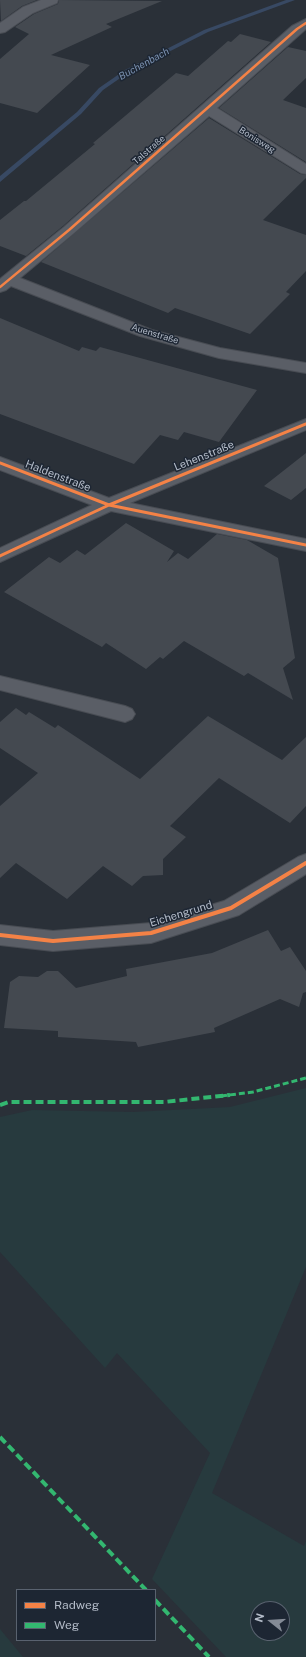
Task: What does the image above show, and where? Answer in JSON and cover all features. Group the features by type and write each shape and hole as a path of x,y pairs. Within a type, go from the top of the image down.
{"street":[{"path":"0,29 28,10 52,0"},
{"name":"Talstraße","path":"5,284 208,109 297,29 306,23"},
{"name":"Bonisweg","path":"208,109 306,170"},
{"name":"Auenstraße","path":"5,284 146,333 219,352 306,368"},
{"name":"Lehenstraße","path":"0,556 109,505 306,424"},
{"name":"Haldenstraße","path":"0,463 109,505"},
{"path":"109,505 306,545"},
{"path":"0,683 125,714"},
{"name":"Eichengrund","path":"0,935 53,941 151,933 231,908 306,863"}],"green space":[{"path":"306,1088 306,1267 212,1493 304,1546 306,1541 306,1657 226,1657 152,1579 210,1453 117,1353 105,1368 0,1252 0,1117 32,1110 133,1112 230,1107"},
{"path":"0,1629 23,1657 0,1657"}],"building":[{"path":"0,0 37,0 22,6 1,21"},
{"path":"59,0 162,1 106,24 112,27 51,55 90,65 37,113 0,103 0,59 29,34 15,27 34,14 58,4"},
{"path":"240,34 271,42 63,226 26,256 0,246 0,220 26,201 95,144 93,143 176,73 188,76 228,41 231,42"},
{"path":"288,47 306,51 306,78 283,100 306,108 306,162 219,108"},
{"path":"209,118 300,174 306,175 306,178 263,220 306,235 306,271 286,292 290,294 250,334 175,308 168,313 41,262"},
{"path":"0,318 79,351 82,347 96,351 100,347 257,390 219,442 184,432 178,440 160,435 134,464 0,414"},
{"path":"306,453 306,488 291,500 264,486"},
{"path":"126,523 174,551 167,562 178,553 188,559 217,534 247,540 278,558 295,658 283,668 293,700 248,673 244,676 184,641 163,659 160,657 146,669 106,643 102,647 4,592 49,557 60,563 77,550 85,555"},
{"path":"16,708 26,715 29,712 55,728 58,725 140,779 208,716 282,760 306,737 306,806 290,823 219,778 170,826 186,837 163,859 163,875 143,876 132,886 103,866 67,899 16,863 0,878 0,806 38,773 0,748 0,722"},
{"path":"268,930 281,951 290,947 306,971 306,992 303,993 299,1007 280,999 214,1028 215,1032 138,1047 136,1042 58,1037 58,1031 4,1028 10,982 19,976 38,977 47,971 58,971 76,988 127,976 126,969 212,953"}],"waterway":[{"name":"Buchenbach","path":"0,180 79,113 101,89 127,71 206,31 292,0"}],"marked path":[{"path":"0,1105 9,1102 164,1102 253,1092 306,1078"},
{"path":"0,1437 145,1589"},
{"path":"156,1601 209,1657"}],"cycle path":[{"path":"0,287 69,230 297,29 306,23"},
{"path":"0,556 109,505 306,424"},
{"path":"0,463 109,505 306,545"},
{"path":"0,935 53,941 151,933 231,908 306,863"}]}
